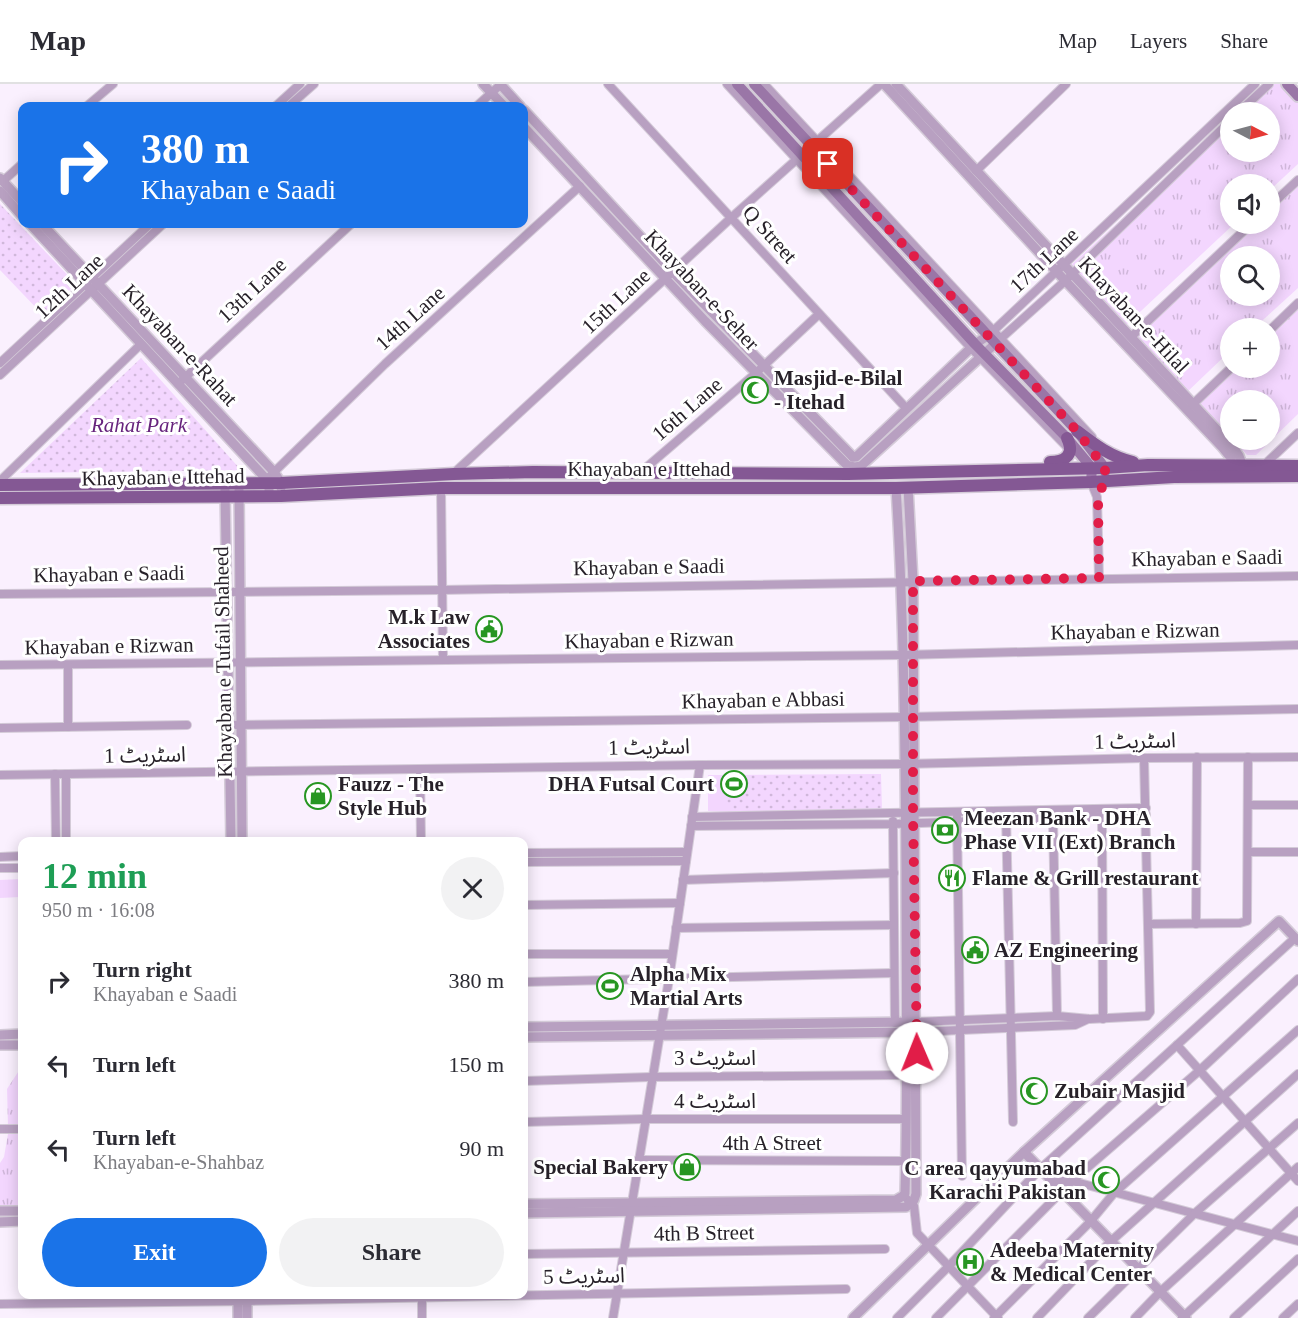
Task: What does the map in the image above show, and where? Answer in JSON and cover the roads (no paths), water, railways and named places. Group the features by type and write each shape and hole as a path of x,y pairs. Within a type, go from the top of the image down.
{"main road":[{"path":"737,84 799,157 973,346 1072,440 1101,472"},
{"path":"754,84 814,144 994,337 1072,440 1121,460 1148,465"},
{"path":"1287,84 1298,96"},
{"path":"1028,470 1037,462 1065,460 1072,440"},
{"name":"Khayaban e Ittehad","path":"0,498 239,497 441,488 902,487 1091,482 1101,472 1148,465 1298,466"},
{"name":"Khayaban e Ittehad","path":"0,483 238,482 454,474 856,466 1298,476"}],"street":[{"path":"92,102 113,84"},
{"path":"280,102 300,84"},
{"path":"294,102 314,84"},
{"path":"483,84 500,102"},
{"path":"481,102 500,84 516,102"},
{"name":"Q Street","path":"608,84 906,408"},
{"path":"727,84 799,157"},
{"path":"764,84 814,144 883,84 1060,269"},
{"name":"Khayaban-e-Hilal","path":"896,84 976,171 1060,269 1131,337 1236,451 1237,466"},
{"path":"976,171 1066,84"},
{"name":"17th Lane","path":"856,466 982,355 994,337 1060,269 1256,84"},
{"path":"1250,102 1269,84"},
{"name":"Khayaban-e-Seher","path":"528,115 756,373 840,459 847,465 856,466"},
{"name":"Khayaban-e-Seher","path":"528,131 580,186 764,366 856,466"},
{"name":"17th Lane","path":"856,466 856,457 973,346 994,337 1068,277 1220,132"},
{"name":"15th Lane","path":"454,474 814,144"},
{"path":"1,186 18,168"},
{"path":"1280,197 1298,180"},
{"path":"1,186 18,199"},
{"path":"1,186 18,210"},
{"name":"14th Lane","path":"273,479 385,364 580,186"},
{"path":"34,228 141,344 182,380 273,479 275,496"},
{"name":"Khayaban-e-Rahat","path":"46,228 95,280 182,380"},
{"name":"12th Lane","path":"0,375 146,228"},
{"name":"12th Lane","path":"95,280 158,228"},
{"name":"13th Lane","path":"182,380 347,228"},
{"path":"1131,337 1240,234"},
{"path":"1068,277 1237,466"},
{"name":"12th Lane","path":"0,363 88,288"},
{"path":"1280,320 1298,303"},
{"name":"16th Lane","path":"641,472 764,366 819,314"},
{"path":"994,337 1107,453"},
{"path":"0,483 141,344"},
{"path":"1192,405 1220,378"},
{"path":"1262,466 1298,433"},
{"path":"1099,578 1098,497 1101,472"},
{"name":"Khayaban e Tufail Shaheed","path":"224,482 231,837"},
{"name":"Khayaban e Tufail Shaheed","path":"238,482 242,837"},
{"path":"1091,482 1098,497"},
{"path":"902,487 903,655 909,719"},
{"path":"902,487 913,581 914,654 909,719 909,818 911,1027 916,1194 909,1205"},
{"path":"441,488 442,660"},
{"name":"Khayaban e Saadi","path":"0,594 240,590 441,590 1298,576"},
{"name":"Khayaban e Rizwan","path":"0,665 903,655 1298,645"},
{"path":"68,665 68,727"},
{"name":"Khayaban e Abbasi","path":"229,727 909,719 1298,709"},
{"path":"0,728 187,725"},
{"path":"1148,924 1247,921 1248,757"},
{"name":"اسٹریٹ 1","path":"0,775 909,760 1298,757"},
{"path":"528,1037 896,1023 911,1027 960,1019 1144,1017 1150,1012 1144,758"},
{"path":"1196,924 1197,758"},
{"path":"613,1318 644,1119 669,979 700,765"},
{"path":"420,769 421,837"},
{"path":"55,774 56,837"},
{"path":"66,774 66,837"},
{"path":"1248,805 1298,805"},
{"path":"692,821 893,814 909,818 1146,812"},
{"path":"1006,815 1053,818 1146,812"},
{"path":"893,814 896,1023"},
{"path":"1006,815 1012,1122"},
{"path":"957,816 962,1176"},
{"path":"1102,816 1103,1019"},
{"path":"692,821 893,824 909,818"},
{"path":"1053,818 1057,1017"},
{"path":"1248,852 1298,852"},
{"path":"528,853 686,856"},
{"path":"0,856 18,856"},
{"path":"528,862 686,856"},
{"path":"0,868 18,868"},
{"path":"683,880 894,873"},
{"path":"528,905 680,903"},
{"path":"853,1318 1023,1152 1279,921 1297,939 1039,1170 897,1318"},
{"path":"676,928 894,925"},
{"path":"528,954 672,954"},
{"path":"528,982 894,973"},
{"path":"936,1318 1072,1181 1199,1071 1298,979"},
{"path":"528,1027 659,1031 911,1027 960,1030 1075,1025 1090,1019"},
{"path":"528,1213 631,1207 896,1200 903,1197 906,1161 906,1075 911,1027"},
{"path":"903,1197 909,1205 917,1233 996,1317 1090,1222 1114,1193 1298,1030"},
{"path":"0,1035 18,1034"},
{"path":"0,1045 18,1044"},
{"path":"1177,1045 1298,1181"},
{"path":"1037,1318 1110,1242 1298,1074"},
{"name":"اسٹریٹ 3","path":"528,1081 651,1077 906,1075"},
{"name":"اسٹریٹ 4","path":"528,1122 644,1119 906,1119"},
{"path":"1088,1318 1194,1214 1270,1150 1298,1123"},
{"path":"0,1129 18,1129"},
{"path":"1023,1152 1184,1317 1298,1211"},
{"name":"4th A Street","path":"638,1160 906,1161"},
{"path":"1135,1318 1160,1292 1298,1167"},
{"path":"1048,1179 1072,1181 1298,1240"},
{"path":"528,1204 631,1207 909,1205"},
{"path":"0,1211 18,1211"},
{"path":"0,1221 18,1221"},
{"name":"4th B Street","path":"528,1254 885,1249"},
{"path":"1234,1318 1298,1259"},
{"name":"اسٹریٹ 5","path":"528,1295 846,1289"},
{"name":"اسٹریٹ 5","path":"0,1304 69,1299"},
{"path":"238,1318 242,1299"},
{"path":"242,1299 247,1318"},
{"path":"422,1299 422,1318"},
{"path":"1283,1318 1298,1304"}],"place":[{"name":"Masjid-e-Bilal - Itehad","path":"755,390"},
{"name":"M.k Law Associates","path":"489,629"},
{"name":"DHA Futsal Court","path":"734,784"},
{"name":"Fauzz - The Style Hub","path":"318,796"},
{"name":"Meezan Bank - DHA Phase VII (Ext) Branch","path":"945,830"},
{"name":"Flame & Grill restaurant","path":"952,878"},
{"name":"AZ Engineering","path":"975,950"},
{"name":"Alpha Mix Martial Arts","path":"610,986"},
{"name":"Zubair Masjid","path":"1034,1091"},
{"name":"Special Bakery","path":"687,1167"},
{"name":"C area qayyumabad Karachi Pakistan","path":"1106,1180"},
{"name":"Adeeba Maternity & Medical Center","path":"970,1262"}],"park label":[{"name":"Rahat Park","path":"139,425"}]}
